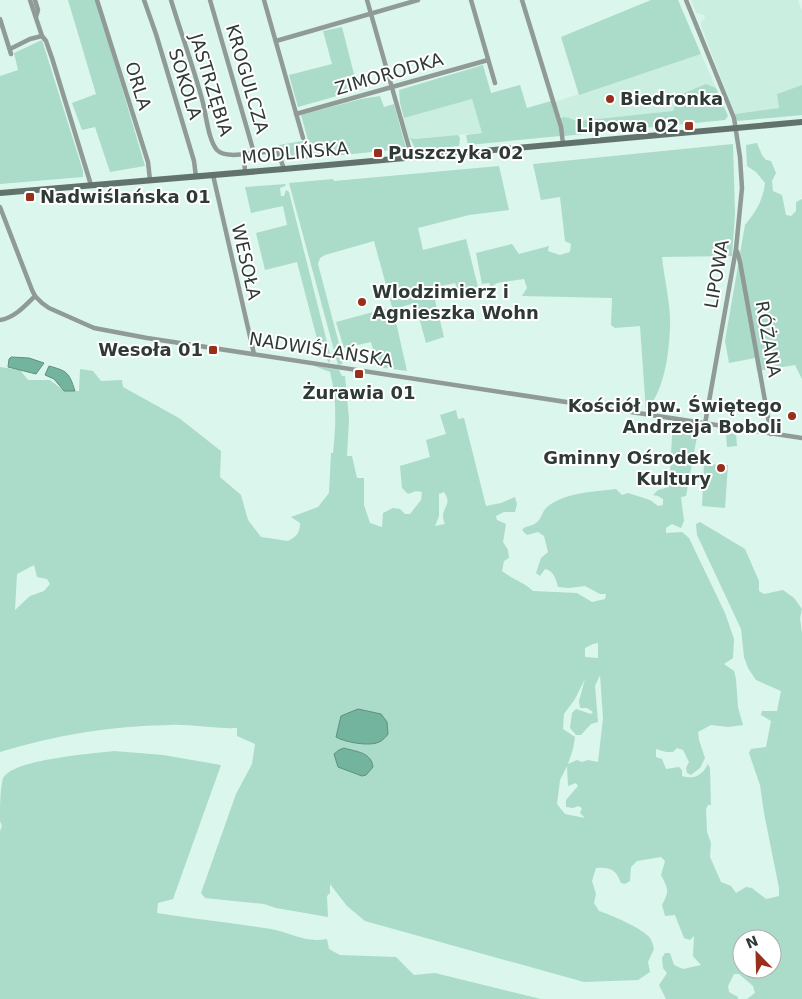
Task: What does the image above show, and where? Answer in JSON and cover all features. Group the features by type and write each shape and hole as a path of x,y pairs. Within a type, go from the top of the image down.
{"main road":[{"name":"MODLIŃSKA","path":"0,193 245,173 802,122"}],"street":[{"path":"30,0 42,36 46,41 52,58 91,185"},
{"path":"35,0 38,10 36,17"},
{"name":"ORLA","path":"97,0 148,162 150,180"},
{"name":"SOKOLA","path":"144,0 194,161 196,176"},
{"name":"JASTRZĘBIA","path":"171,0 202,98 215,147 219,152 226,154 254,153"},
{"name":"KROGULCZA","path":"210,0 254,153 278,152 284,169"},
{"path":"264,0 303,138"},
{"path":"367,0 412,158"},
{"path":"276,41 418,0"},
{"path":"471,0 495,83"},
{"path":"522,0 561,127 563,144"},
{"name":"LIPOWA","path":"686,0 734,118 742,188 736,249 705,424"},
{"path":"0,20 10,52 30,39 42,36"},
{"name":"ZIMORODKA","path":"296,114 488,60"},
{"name":"JASTRZĘBIA","path":"244,154 245,173"},
{"name":"WESOŁA","path":"213,175 254,354"},
{"path":"0,208 35,296 17,312 6,319 0,320"},
{"name":"RÓŻANA","path":"736,249 740,262 771,434"},
{"name":"NADWIŚLAŃSKA","path":"35,296 49,308 94,328 147,338 802,438"}],"shaded area":[{"path":"68,0 96,0 145,166 110,172 95,127 82,130 72,103 96,94"},
{"path":"651,0 678,0 701,54 579,95 561,37"},
{"path":"691,0 798,0 802,11 802,85 777,94 779,108 735,114 701,26 701,22 705,18 704,15 696,13"},
{"path":"342,27 358,90 298,107 289,75 332,64 323,31"},
{"path":"42,40 83,171 83,177 0,184 0,76 18,70 14,53"},
{"path":"701,54 716,88 706,84 674,111 578,121 567,117 560,120 555,102"},
{"path":"483,65 491,93 520,85 527,108 551,101 560,136 468,145 466,135 482,133 472,99 404,118 399,90"},
{"path":"706,84 716,88 728,116 725,120 564,136 560,120 563,117 578,121 673,111 680,95"},
{"path":"802,85 802,115 737,121 735,114 779,108 777,94"},
{"path":"380,96 384,107 394,104 406,148 399,152 391,150 285,161 279,145 308,140 301,115 361,99"},
{"path":"472,99 482,133 409,139 403,118"},
{"path":"458,135 460,138 459,146 416,150 410,138 414,139"},
{"path":"757,143 762,155 766,160 771,161 776,173 772,181 773,191 782,195 786,215 791,216 796,211 796,202 802,199 802,379 795,365 757,371 755,358 729,363 725,341 745,225 758,206 763,195 765,183 756,172 747,166 746,145"},
{"path":"733,144 735,214 732,256 662,257 669,309 669,348 662,382 646,411 640,326 615,328 611,325 612,298 522,296 527,288 524,279 497,283 491,287 489,283 482,284 476,253 512,244 519,254 549,246 548,251 560,255 570,252 571,244 565,241 560,197 541,200 533,164"},
{"path":"499,166 509,210 469,215 418,228 423,250 466,239 478,287 458,291 455,283 432,288 444,337 426,343 415,303 393,309 407,371 378,367 371,342 344,348 336,322 392,307 374,241 320,258 318,264 343,359 342,364 338,365 289,183 333,179 334,181"},
{"path":"286,184 280,188 281,196 284,196 286,190 289,192 331,358 329,363 326,358 322,358 297,262 265,270 256,233 287,225 283,206 251,213 245,187"},
{"path":"11,357 29,358 44,363 36,374 8,367"},
{"path":"312,365 339,370 342,376 345,376 349,419 347,456 352,456 357,478 364,478 364,505 370,523 382,527 383,513 393,508 400,509 405,514 410,514 421,500 422,492 416,491 408,494 402,488 400,466 430,457 426,440 446,434 440,415 456,410 458,419 464,418 486,506 501,503 515,497 517,504 515,512 504,512 496,516 497,520 506,524 503,542 508,550 509,558 504,561 502,571 533,591 577,593 592,602 605,599 606,594 600,594 585,586 558,587 553,573 545,569 540,576 536,573 541,558 548,552 544,536 538,532 527,535 522,530 538,521 545,509 554,502 580,494 616,489 622,495 628,493 650,500 658,506 663,505 663,499 653,495 658,490 669,487 673,421 699,426 686,496 681,497 684,521 681,528 672,524 666,528 666,533 682,532 689,538 725,613 734,639 733,658 724,664 734,671 738,707 743,725 728,727 711,725 698,732 705,758 700,768 691,775 687,773 686,768 689,762 683,750 677,748 673,752 666,752 656,749 656,757 662,759 666,769 679,767 682,770 682,776 687,777 698,776 708,764 710,768 711,805 708,805 706,809 707,832 711,843 710,857 721,882 731,886 736,893 746,887 752,888 766,899 779,896 760,785 749,753 751,749 766,747 771,721 761,715 762,711 777,711 781,691 756,680 748,668 744,657 741,629 697,535 696,524 700,522 745,549 759,581 759,591 764,594 783,590 794,598 802,609 800,618 802,633 802,999 747,999 755,993 753,986 745,979 782,979 782,929 732,929 732,978 728,986 729,992 738,997 738,999 666,999 659,985 667,973 663,968 662,958 665,953 670,953 674,965 683,969 701,965 693,956 694,936 690,940 684,938 675,915 665,916 662,905 667,890 661,875 665,861 661,857 637,861 631,867 630,881 625,884 621,883 615,872 606,868 596,868 592,881 596,894 594,903 599,911 634,926 650,938 654,949 648,962 650,972 638,980 584,982 365,921 347,906 330,884 330,893 327,896 328,917 276,908 264,904 205,898 201,893 236,794 252,764 255,744 237,736 237,728 178,725 126,727 83,732 0,752 0,367 20,370 28,380 50,380 64,391 79,391 80,369 93,371 101,381 122,380 123,387 179,418 221,451 220,477 241,495 248,520 261,537 288,541 299,532 300,526 300,523 291,517 318,507 329,493 335,422 334,392 330,372","holes":["444,492 447,499 443,516 445,524 435,526 439,516 439,494","34,565 37,577 47,579 50,584 44,591 30,596 15,610 17,574","598,643 598,658 585,657 585,648","600,675 603,718 598,762 588,760 582,762 577,760 568,764 575,737 563,729 564,714 575,699 585,679 579,701 580,708 587,708 593,712 591,714 576,709 572,713 570,728 576,735 581,735 591,724 598,722 595,686","567,766 568,786 576,783 578,786 566,800 566,807 573,808 578,806 582,808 580,813 585,818 565,814 557,804 560,780"]},
{"path":"49,366 66,373 75,391 64,391 54,379 45,375"},
{"path":"736,433 737,446 727,447 726,434"},
{"path":"704,464 728,465 725,508 702,506"},
{"path":"358,709 381,714 387,722 388,734 383,740 364,744 336,737 341,716"},
{"path":"344,748 363,753 369,758 373,767 366,775 362,776 338,767 334,754"},
{"path":"114,751 163,755 221,765 173,899 158,903 157,913 271,929 312,940 327,939 329,949 340,955 396,957 414,975 435,973 541,999 0,999 0,831 2,826 0,811 3,778 22,766 37,762"}],"place":[{"name":"Biedronka","path":"610,99"},
{"name":"Lipowa 02","path":"689,126"},
{"name":"Puszczyka 02","path":"378,153"},
{"name":"Nadwiślańska 01","path":"30,197"},
{"name":"Wlodzimierz i Agnieszka Wohn","path":"362,302"},
{"name":"Wesoła 01","path":"213,350"},
{"name":"Żurawia 01","path":"359,374"},
{"name":"Kościół pw. Świętego Andrzeja Boboli","path":"792,416"},
{"name":"Gminny Ośrodek Kultury","path":"721,468"}]}
